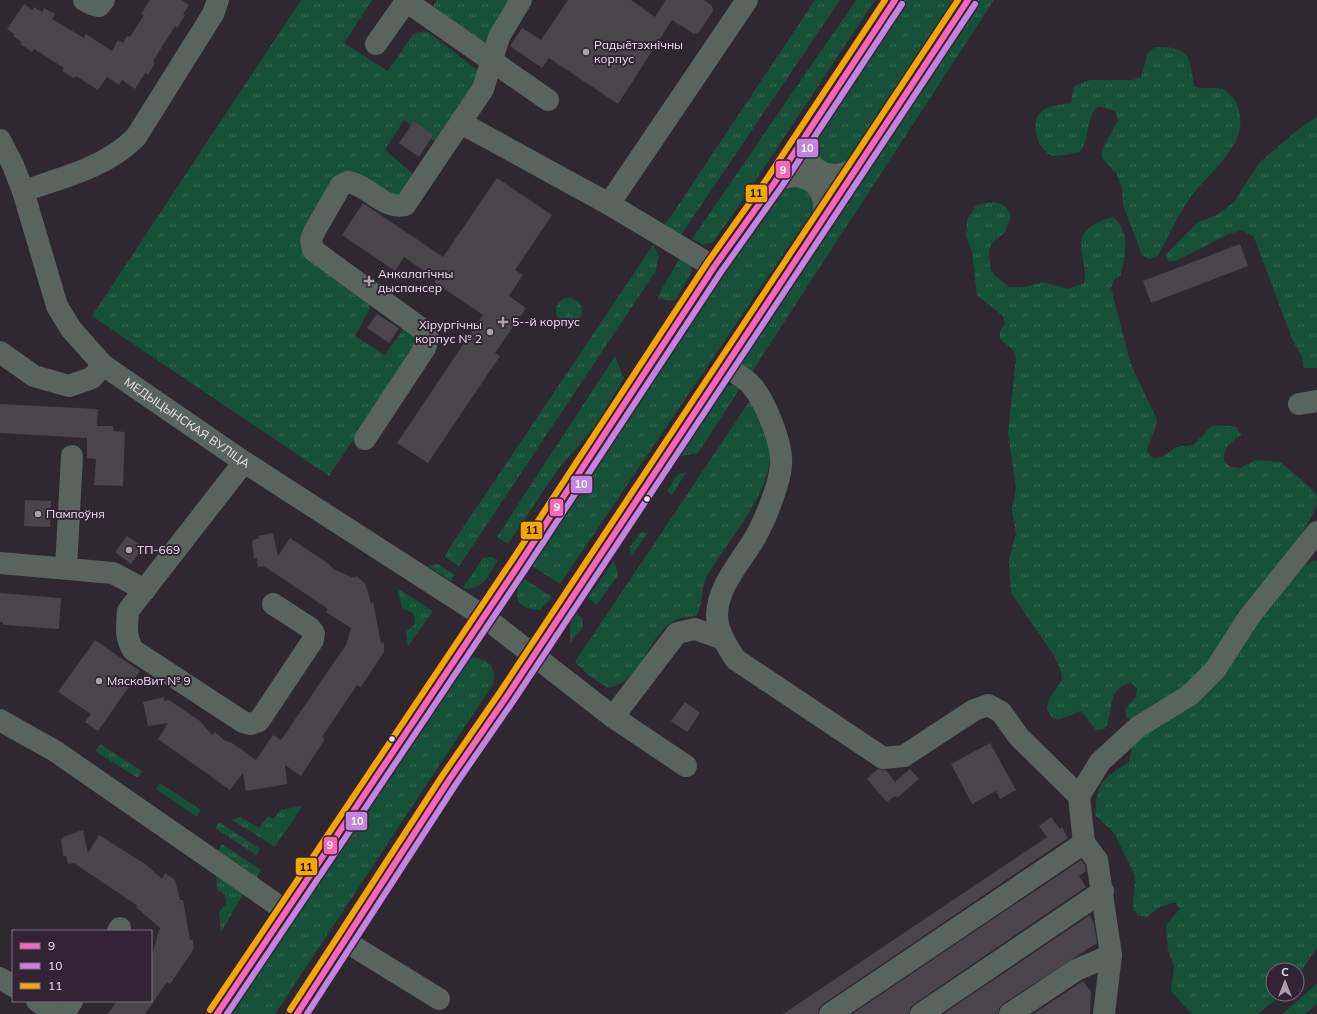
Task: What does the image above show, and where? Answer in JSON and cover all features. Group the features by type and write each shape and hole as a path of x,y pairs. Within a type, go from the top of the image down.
{"main road":[{"path":"217,1014 530,547 714,267 775,182 895,0"},
{"path":"296,1014 968,0"},
{"path":"809,131 805,144 806,151 816,169 831,175 839,175 853,169 859,164"},
{"path":"775,182 789,176 796,176 810,180 822,192 824,200 823,217"}],"street":[{"path":"84,0 99,6 104,0"},
{"path":"23,191 104,161 124,150 140,130 213,14 218,0"},
{"path":"376,44 406,0 548,100"},
{"path":"365,439 425,348 428,338 423,330 313,250 311,240 341,185 348,182 357,183 390,205 405,205 483,90 499,37 521,0"},
{"path":"609,204 747,0"},
{"path":"461,123 609,204 714,267"},
{"name":"МЕДЫЦЫНСКАЯ ВУЛІЦА","path":"0,140 13,165 23,191 57,306 71,329 103,365 244,462 483,616 613,717 686,766"},
{"path":"0,352 34,376 69,386 92,378 103,365"},
{"path":"725,366 751,384 762,400 777,435 781,464 774,493 756,536 731,574 720,595 717,616 723,639 735,659 883,758 904,756 974,710 988,705 1001,712 1019,737 1079,796"},
{"path":"66,568 72,456"},
{"path":"244,462 128,612 127,636 129,644 133,650 243,722 251,724 259,721 313,640 314,633 310,628 274,604"},
{"path":"1104,1014 1111,955 1103,891 1097,860 1084,843 1079,796 1100,762 1133,732 1190,695 1215,670 1249,617 1317,533"},
{"path":"0,563 113,573 145,590"},
{"path":"613,717 677,632 695,629 723,639"},
{"path":"0,720 55,751 286,911"},
{"path":"830,1014 1084,843"},
{"path":"920,1014 1103,891"},
{"path":"345,941 439,1000"},
{"path":"1010,1014 1076,970 1111,955"},
{"path":"0,978 12,985"},
{"path":"39,1002 57,1014"},
{"path":"64,1014 71,1002"}],"green space":[{"path":"301,0 372,0 344,43 388,71 414,33 428,32 481,73 447,133 434,141 404,120 385,150 412,173 409,186 401,195 392,199 348,173 307,241 371,301 369,310 355,336 385,355 404,328 414,334 418,343 329,476 92,316"},
{"path":"437,0 514,0 484,44 432,7"},
{"path":"815,0 840,0 681,235 665,225"},
{"path":"856,0 875,0 730,219 712,243 703,244 692,239"},
{"path":"907,0 953,0 848,161 840,165 821,163 815,143 818,134"},
{"path":"977,0 994,0 749,376 741,364 742,354"},
{"path":"1155,47 1175,49 1182,51 1186,55 1191,68 1194,86 1202,88 1219,88 1226,91 1231,96 1238,108 1240,115 1240,130 1238,137 1230,151 1185,205 1158,256 1149,259 1142,255 1123,205 1122,188 1116,173 1102,158 1102,150 1118,120 1115,111 1098,106 1091,117 1085,141 1080,152 1061,156 1049,154 1044,150 1037,137 1036,123 1037,117 1047,108 1071,103 1074,86 1090,80 1133,80 1141,77 1148,53"},
{"path":"1317,117 1317,368 1304,368 1302,357 1292,339 1254,237 1242,230 1229,234 1176,261 1168,261 1166,254 1198,222 1217,215 1234,202 1260,162 1299,129"},
{"path":"790,183 813,193 814,209 560,584 530,565 781,187"},
{"path":"993,202 1004,206 1011,216 1005,232 992,243 989,251 990,268 995,276 1009,287 1026,287 1043,282 1068,289 1084,283 1085,271 1081,244 1085,232 1094,224 1113,217 1119,223 1124,236 1125,252 1121,275 1114,280 1111,288 1131,365 1157,419 1156,427 1147,451 1153,458 1162,457 1176,447 1193,445 1211,427 1220,425 1236,427 1241,435 1226,449 1224,461 1231,467 1240,468 1255,460 1281,462 1315,492 1317,498 1316,508 1287,561 1199,678 1135,719 1127,718 1125,710 1136,696 1137,688 1131,683 1123,686 1117,690 1114,695 1110,715 1105,729 1096,730 1081,711 1058,720 1051,717 1047,709 1048,701 1062,680 1061,672 1055,657 1011,593 1009,559 1016,534 1012,510 1016,487 1008,433 1016,358 1013,350 1000,339 1000,331 1005,324 1003,316 977,295 972,252 966,236 967,220 976,205"},
{"path":"653,245 659,256 655,272 459,566 445,557 448,550"},
{"path":"682,254 692,261 692,271 676,300 669,301 657,298"},
{"path":"569,298 578,302 582,311 578,320 569,324 560,320 556,311 560,302"},
{"path":"615,356 624,378 595,426 556,472 508,544 497,537"},
{"path":"734,385 740,388 698,453 681,456 690,435 720,387"},
{"path":"751,399 764,429 770,452 769,467 757,499 707,576 703,586 700,607 696,616 679,618 667,625 659,634 638,667 629,677 620,684 608,688 587,674 575,662"},
{"path":"686,472 672,495 667,491 678,474"},
{"path":"642,531 647,534 630,557 630,547"},
{"path":"492,557 498,560 485,581 470,589 463,588 483,558"},
{"path":"614,560 618,575 597,605 588,598"},
{"path":"1315,560 1317,561 1317,948 1305,965 1305,962 1265,962 1265,1002 1273,1002 1258,1014 1192,1014 1171,991 1174,966 1168,950 1166,925 1180,909 1175,902 1160,907 1147,917 1138,915 1133,909 1135,876 1114,833 1095,815 1099,788 1106,778 1129,762 1132,746 1299,568"},
{"path":"438,564 455,575 451,581 427,566"},
{"path":"523,578 552,597 540,610 526,608 518,601 517,591"},
{"path":"397,588 433,611 408,646 406,632 414,625 415,618 413,613 402,608"},
{"path":"577,613 583,619 583,627 570,643 570,625"},
{"path":"473,657 484,660 491,666 494,673 493,684 275,1014 230,1014 465,662"},
{"path":"100,744 142,771 138,778 95,751"},
{"path":"160,783 201,810 197,817 156,789"},
{"path":"302,806 275,847 232,820 240,817 259,828 268,816 273,819 281,810"},
{"path":"219,822 260,849 256,855 215,828"},
{"path":"222,844 261,870 256,878 217,852"},
{"path":"216,875 244,893 221,932 219,912 226,904 226,899 223,894 217,890"},
{"path":"1317,984 1317,1004 1305,1014 1282,1014 1296,1002 1305,1002 1305,994"}],"building":[{"path":"150,0 181,0 189,5 177,28 175,26 153,61 155,63 148,75 145,73 135,89 122,80 119,85 107,77 98,90 76,76 74,78 62,71 64,68 34,49 32,52 20,44 22,42 13,36 14,34 7,29 24,4 33,10 34,7 42,12 44,8 55,14 52,19 84,38 86,34 112,51 118,40 123,43 127,36 130,37 144,15 141,14"},
{"name":"Радыётэхнічны корпус","path":"568,0 631,0 655,17 666,0 704,0 712,6 713,11 699,32 694,34 672,20 618,104 549,58 542,68 510,46 522,28 541,40"},
{"path":"414,121 433,135 419,157 399,143"},
{"name":"Хірургічны корпус № 2","path":"497,178 552,215 515,270 523,275 509,296 526,308 495,353 500,356 428,463 397,443 483,315 434,282 436,279 404,257 395,271 342,235 363,203 443,257"},
{"path":"1240,244 1248,266 1151,303 1143,281"},
{"path":"377,314 399,328 389,343 367,328"},
{"path":"0,404 98,409 97,426 113,426 113,431 125,432 123,486 94,485 96,459 87,458 87,438 0,433"},
{"name":"Пампоўня","path":"25,500 51,501 50,527 24,526"},
{"path":"273,533 278,556 290,538 329,564 333,569 354,578 356,576 365,583 371,603 373,602 381,643 384,642 384,652 361,687 357,685 322,737 325,739 301,776 285,765 287,784 246,791 243,773 230,790 158,739 168,723 148,726 143,702 164,697 164,701 169,700 200,721 212,735 215,732 224,740 232,743 256,760 273,735 281,740 346,645 351,628 326,612 328,609 264,566 258,567 257,558 254,559 252,542 253,540 259,538 258,536"},
{"name":"ТП-669","path":"127,536 143,547 131,564 115,552"},
{"path":"0,593 61,598 59,629 3,625 3,622 0,622"},
{"name":"МяскоВит № 9","path":"95,640 140,671 98,731 85,722 91,714 58,692"},
{"path":"685,702 700,713 687,732 671,721"},
{"path":"990,743 1016,790 1000,799 996,791 972,804 951,764"},
{"path":"878,769 886,770 895,782 910,769 919,779 897,798 895,796 887,802 867,779"},
{"path":"1051,817 1060,829 1062,827 1068,838 823,1004 819,1008 818,1014 783,1014 1047,837 1039,826"},
{"path":"83,830 88,853 99,835 145,864 162,879 165,873 175,880 180,900 183,900 190,940 193,940 194,949 170,984 167,982 145,1014 108,1014 116,1002 152,1002 152,955 160,928 136,907 138,906 74,863 68,864 66,856 63,856 61,839 63,839 63,837"},
{"path":"1081,860 1085,865 1086,871 1079,876 1086,887 914,1004 910,1008 909,1014 852,1014"},
{"path":"1090,915 1094,924 1097,943 1003,1004 999,1008 998,1014 943,1014"},
{"path":"1083,981 1091,992 1090,1014 1033,1014"}],"transit line":[{"name":"11","path":"210,1010 513,559 707,263 768,177 885,0"},
{"name":"9","path":"217,1014 520,563 714,267 775,182 895,0"},
{"name":"11","path":"290,1010 442,776 500,692 958,0"},
{"name":"9","path":"297,1014 449,780 507,696 968,0"},
{"name":"10","path":"227,1014 527,567 721,272 782,186 902,4"},
{"name":"10","path":"307,1014 456,784 514,700 975,4"}],"place":[{"name":"Радыётэхнічны корпус","path":"586,52"},
{"name":"Анкалагічны дыспансер","path":"369,281"},
{"name":"5--й корпус","path":"503,322"},
{"name":"Хірургічны корпус № 2","path":"490,332"},
{"name":"Пампоўня","path":"38,514"},
{"name":"ТП-669","path":"129,550"},
{"name":"МяскоВит № 9","path":"99,681"}]}
